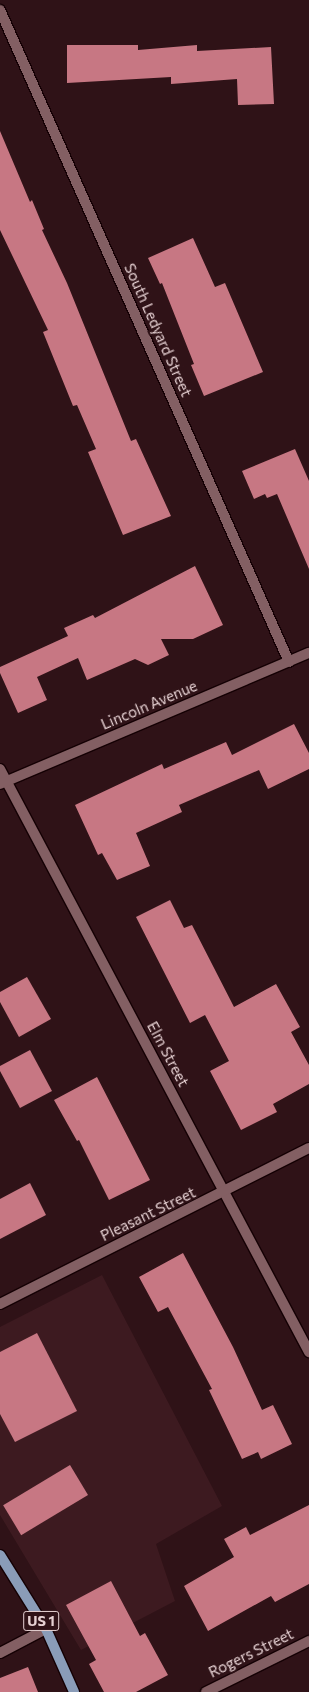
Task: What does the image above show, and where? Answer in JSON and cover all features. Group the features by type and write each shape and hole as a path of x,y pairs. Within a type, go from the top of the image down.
{"main road":[{"name":"US 1","path":"0,1555 46,1630 74,1692"}],"street":[{"name":"South Ledyard Street","path":"0,10 289,662"},
{"name":"Lincoln Avenue","path":"4,782 309,653"},
{"name":"Elm Street","path":"0,769 4,782 309,1352"},
{"name":"Pleasant Street","path":"0,1304 224,1193 309,1148"},
{"path":"0,1653 46,1630"},
{"name":"Rogers Street","path":"206,1692 309,1641"}],"shaded area":[{"path":"102,1275 222,1506 156,1544 175,1601 81,1650 0,1515 0,1327"}],"building":[{"path":"67,45 138,45 138,50 197,45 197,51 271,47 274,104 238,105 237,79 171,84 171,77 67,83"},
{"path":"0,131 30,202 32,200 44,229 42,230 67,283 131,441 136,439 171,516 123,535 88,452 96,449 77,405 73,406 43,332 48,330 0,230"},
{"path":"193,238 215,287 225,283 263,372 204,396 191,365 194,364 162,283 160,284 148,258"},
{"path":"295,449 309,481 309,569 277,494 267,498 265,494 254,499 242,471"},
{"path":"195,566 223,625 193,639 161,639 169,655 148,665 135,659 87,680 78,658 37,677 47,700 18,713 0,673 0,667 68,636 64,628 93,615 95,618"},
{"path":"294,724 309,753 309,769 268,789 259,770 179,805 182,812 136,833 150,866 117,880 102,853 98,855 75,805 162,764 164,769 226,742 232,755"},
{"path":"170,900 184,928 192,925 234,1007 276,984 300,1027 291,1032 309,1065 309,1084 273,1104 277,1112 241,1130 210,1071 229,1061 205,1015 190,1023 136,917"},
{"path":"27,977 51,1019 19,1037 0,1002 0,992"},
{"path":"30,1050 52,1091 20,1108 0,1071 0,1066"},
{"path":"97,1077 150,1180 109,1200 79,1140 77,1141 54,1100"},
{"path":"30,1183 46,1215 0,1239 0,1199"},
{"path":"183,1253 233,1347 262,1410 273,1405 292,1444 261,1459 258,1452 242,1459 209,1390 212,1389 168,1307 158,1312 139,1277"},
{"path":"37,1333 77,1411 15,1442 0,1414 0,1352"},
{"path":"70,1465 88,1495 21,1535 3,1505"},
{"path":"309,1505 309,1584 275,1602 271,1596 208,1631 184,1586 234,1557 224,1539 246,1527 250,1535"},
{"path":"111,1581 140,1636 145,1633 168,1675 136,1692 104,1692 89,1664 96,1660 66,1605"},
{"path":"28,1667 38,1692 0,1692 0,1678"}]}
